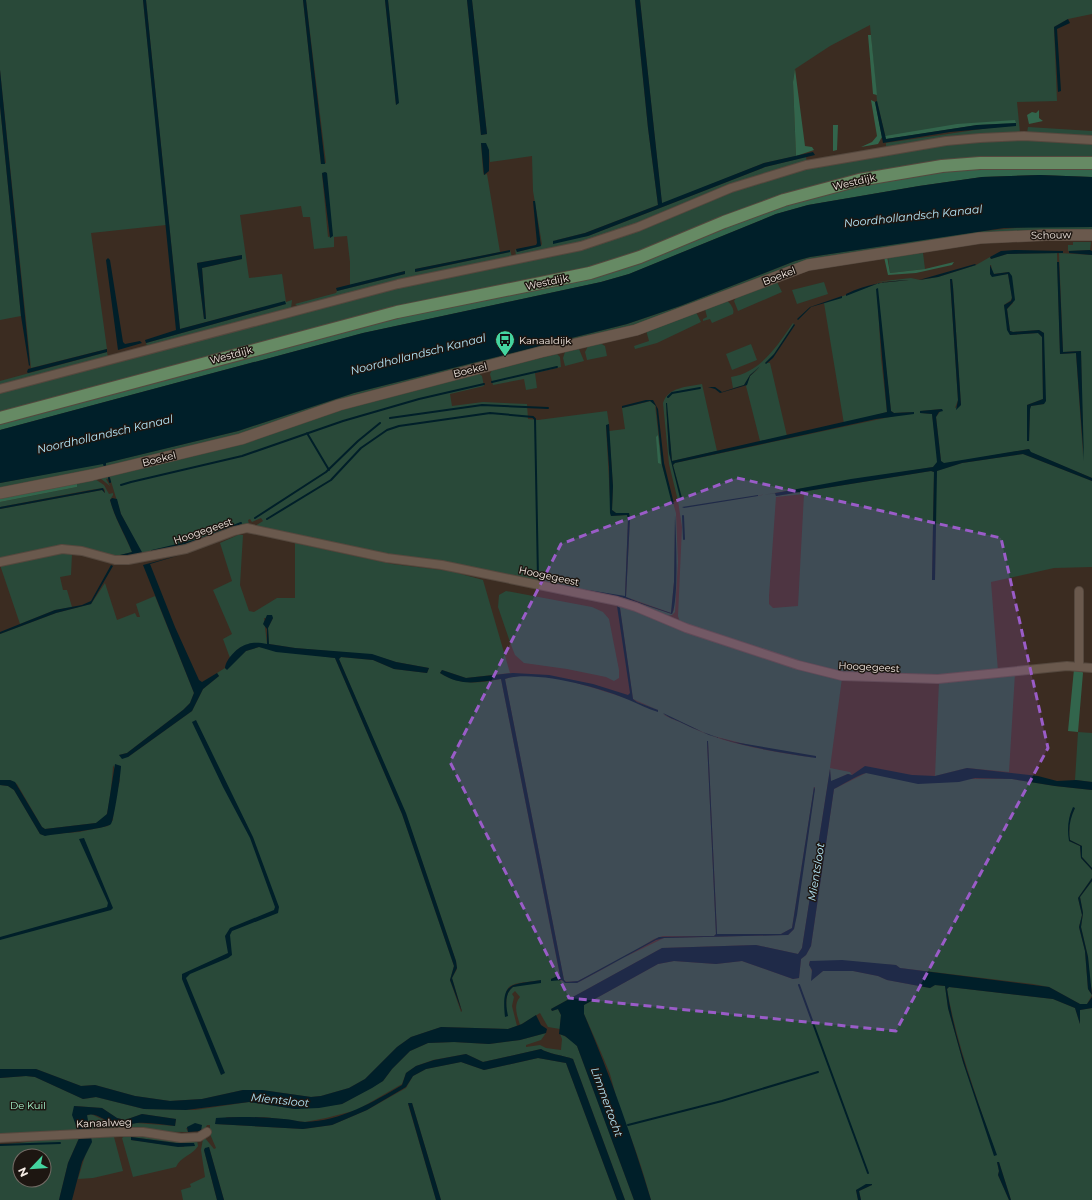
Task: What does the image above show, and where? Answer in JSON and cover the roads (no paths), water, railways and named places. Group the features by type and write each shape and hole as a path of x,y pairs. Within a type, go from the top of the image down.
{"main road":[{"name":"Westdijk","path":"0,418 397,312 590,272 640,257 724,222 784,200 859,180 942,166 980,163 1092,163"}],"street":[{"path":"0,389 398,284 581,246 638,227 732,188 806,165 946,141 980,138 1024,136 1092,140"},
{"name":"Schouw","path":"1009,238 1092,235"},
{"name":"Boekel","path":"0,493 92,475 241,439 339,405 534,354 636,330 808,266 972,239 1009,238"},
{"name":"Hoogegeest","path":"0,562 62,549 82,551 115,560 128,560 186,549 234,531 247,528 388,558 442,564 616,601 636,607 686,628 798,666 836,675 938,679 1040,668 1079,666 1092,668"},
{"path":"1079,592 1079,666"},
{"name":"Kanaalweg","path":"0,1138 143,1132 181,1138 199,1137 207,1132"}],"water":[{"path":"143,0 146,0 180,329 285,301 286,304 146,343 145,340 176,330"},
{"path":"303,0 306,0 325,164 321,164"},
{"path":"385,0 388,0 399,103 396,105"},
{"path":"467,0 472,0 487,134 481,135"},
{"path":"635,0 640,0 662,203 764,163 813,152 815,155 765,167 588,236 553,244 553,241 585,233 658,205 648,128"},
{"path":"1068,19 1070,23 1057,29 1061,91 1058,92 1054,27"},
{"path":"0,70 29,366 21,316 0,106"},
{"path":"877,101 886,139 977,125 1016,123 1016,126 950,132 883,143 875,102"},
{"path":"481,143 486,143 489,150 489,171 484,175"},
{"path":"322,173 327,173 333,236 330,238"},
{"name":"Noordhollandsch Kanaal","path":"1040,175 1092,177 1092,227 1004,228 810,257 795,261 680,306 627,324 354,393 238,431 106,463 106,466 104,467 103,464 0,483 0,430 363,333 601,282 629,274 776,214 808,205 982,177"},
{"path":"533,201 535,201 541,246 517,252 516,249 536,245 537,243"},
{"path":"510,250 510,252 415,272 415,269"},
{"path":"1090,250 1092,251 1092,255 1069,253 1069,251"},
{"path":"1001,251 1063,251 1063,253 1007,254 991,259 990,257"},
{"path":"242,255 242,259 202,268 206,319 204,319 197,263"},
{"path":"108,258 110,260 123,342 125,344 140,341 142,343 118,350 106,260"},
{"path":"1057,262 1059,262 1063,352 1081,351 1084,461 1076,353 1060,354"},
{"path":"975,264 976,265 938,277 919,280"},
{"path":"990,265 994,274 1009,272 1012,276 1015,300 1007,309 1010,331 1039,330 1044,333 1046,401 1044,404 1031,406 1029,441 1027,441 1027,405 1043,399 1042,337 1038,333 1010,335 1007,330 1004,305 1011,301 1012,298 1008,274 992,277 990,274"},
{"path":"405,271 405,274 337,291 336,288"},
{"path":"950,279 952,279 953,287 961,405 956,410 958,400"},
{"path":"909,280 882,283 892,281"},
{"path":"878,283 846,296 846,294"},
{"path":"878,288 891,411 894,413 914,412 914,414 876,419 675,463 673,465 682,498 680,498 669,453 666,403 672,461 887,412 876,289"},
{"path":"842,296 842,298 811,307 798,320 797,319 810,307"},
{"path":"794,324 795,325 773,358 766,364 765,363 774,354"},
{"path":"107,349 107,352 28,373 27,372 28,369"},
{"path":"760,366 750,376 747,385 720,393 715,389 708,387 715,387 722,392 744,385 750,375"},
{"path":"646,400 653,400 658,409 664,463 674,504 672,504 662,465 656,406 650,401 622,408 622,406"},
{"path":"942,409 943,411 939,412 936,417 941,461 944,463 1029,449 1031,452 1092,478 1092,481 1023,454 962,463 937,471 935,580 932,580 934,472 931,471 776,496 775,493 851,479 933,467 937,462 932,414 920,413 920,411"},
{"path":"609,424 613,486 612,510 616,513 629,513 630,518 626,597 671,613 674,582 675,515 676,596 672,614 624,598 582,589 625,596 628,519 627,515 611,516 610,513 606,425"},
{"path":"103,488 105,493 102,490 0,509 0,507"},
{"path":"758,495 684,508 682,507"},
{"path":"112,498 117,499 121,514 143,554 120,556 132,552 112,507 110,500"},
{"path":"180,555 150,564 175,627 199,680 202,682 217,673 219,676 203,689 192,711 128,757 122,759 119,755 127,753 183,710 190,703 194,693 143,565"},
{"path":"111,565 113,566 91,604 56,613 0,634 0,632 55,610 82,605 91,601"},
{"path":"617,606 620,608 633,699 658,710 658,712 617,695 567,681 532,676 505,679 564,980 566,982 578,981 659,937 714,936 716,934 707,741 717,934 781,934 792,928 814,787 815,789 797,915 794,929 788,935 664,938 656,940 577,983 565,983 562,980 551,981 551,979 560,975 501,679 463,682 440,673 442,670 466,678 513,673 549,675 593,684 628,695 630,693"},
{"path":"267,615 272,615 273,618 268,628 269,644 295,648 372,654 396,662 429,668 427,673 394,669 373,660 341,657 339,659 406,813 456,961 457,968 452,978 462,1012 450,980 454,966 402,814 335,658 276,652 259,647 246,651 227,670 225,668 230,657 240,647 253,643 267,644 267,629 263,624"},
{"path":"663,713 702,732 667,716"},
{"path":"196,720 253,837 279,907 278,913 232,931 230,935 232,955 190,974 186,978 225,1073 221,1075 182,979 182,974 228,953 225,936 230,928 274,910 275,907 250,838 223,787 192,722"},
{"path":"735,742 816,756 816,758 781,753"},
{"path":"115,764 121,766 111,824 91,829 45,836 40,834 14,790 8,786 0,785 0,780 10,780 15,782 42,827 45,829 96,823 107,814"},
{"name":"Limmertocht","path":"865,766 912,775 935,776 967,768 1038,776 1057,781 1076,780 1092,782 1092,790 1012,779 975,778 959,782 918,784 866,773 862,774 834,789 811,946 806,955 801,959 799,978 793,979 742,961 716,964 674,961 658,964 584,1005 584,1014 620,1106 651,1200 634,1200 577,1046 565,1036 559,1034 561,1015 558,1009 552,1011 551,1009 662,948 756,945 798,954 802,948 830,769 831,781 848,774 852,775"},
{"path":"1073,807 1075,808 1070,824 1070,840 1082,846 1082,857 1092,868 1092,870 1081,858 1080,846 1069,841 1068,824"},
{"path":"84,838 113,908 111,910 0,940 0,937 107,907 108,903 79,839"},
{"path":"1092,878 1092,881 1080,897 1083,913 1081,927 1088,957 1092,995 1088,989 1085,951 1079,927 1082,915 1078,898"},
{"path":"842,960 896,965 900,968 1049,987 1080,1004 1087,1004 1092,997 1092,1008 1080,1010 1080,1024 1075,1008 1053,999 949,987 947,989 961,1052 997,1155 994,1156 963,1062 948,1008 945,986 935,985 930,988 887,980 878,976 853,971 823,971 811,981 812,970 809,965 810,961"},
{"path":"541,980 541,983 513,987 510,990 506,1000 508,1016 505,1017 505,997 510,987 515,984"},
{"name":"Mientsloot","path":"536,1015 541,1025 547,1029 546,1033 520,1040 489,1044 454,1042 428,1043 410,1051 392,1069 383,1081 372,1088 342,1104 319,1108 295,1109 249,1102 186,1110 144,1109 96,1097 83,1099 35,1077 26,1076 0,1078 0,1069 36,1069 81,1086 95,1085 135,1096 170,1101 202,1099 243,1090 262,1090 311,1097 321,1096 349,1088 365,1079 397,1047 411,1037 441,1027 508,1029 522,1024"},
{"path":"541,1049 573,1059 625,1200 617,1200 566,1063 538,1058 484,1070 461,1062 426,1069 413,1076 406,1087 367,1110 332,1125 303,1129 215,1124 216,1118 224,1117 287,1119 300,1122 318,1121 356,1110 368,1104 402,1085 406,1073 416,1066 434,1060 466,1054 483,1062"},
{"path":"408,1103 412,1103 441,1200 436,1200"},
{"path":"74,1106 102,1108 117,1118 125,1120 142,1114 176,1119 175,1126 137,1123 119,1126 112,1124 98,1116 91,1114 87,1115 92,1142 82,1162 72,1200 59,1200 68,1163 80,1136 72,1115"},
{"path":"195,1123 202,1125 201,1131 188,1132 187,1127"},
{"path":"131,1137 176,1143 194,1143 195,1146 178,1147 131,1140"},
{"path":"209,1147 224,1200 217,1200 204,1150 205,1148"},
{"path":"997,1162 999,1162 1011,1200 1009,1200 998,1175 999,1171"},
{"path":"866,1184 872,1185 859,1191 861,1200 858,1200 856,1190"}],"waterway":[{"path":"492,382 557,367"},
{"path":"121,485 242,456 343,421 419,399 484,384"},
{"path":"668,397 672,393 700,388"},
{"path":"390,418 482,405 548,408"},
{"path":"267,519 331,480 361,448 387,430 399,426 490,413 533,417 535,419 538,578"},
{"path":"255,518 326,472 358,441 380,423"},
{"path":"307,433 329,470"},
{"path":"109,478 110,482"},
{"path":"683,516 684,539"},
{"path":"152,551 198,540 241,523"},
{"path":"799,985 868,1173"},
{"path":"628,1125 722,1101 818,1072"},
{"path":"0,1145 60,1143"}],"place":[{"name":"Kanaaldijk","path":"505,357"}],"park label":[{"name":"De Kuil","path":"28,1105"}]}
